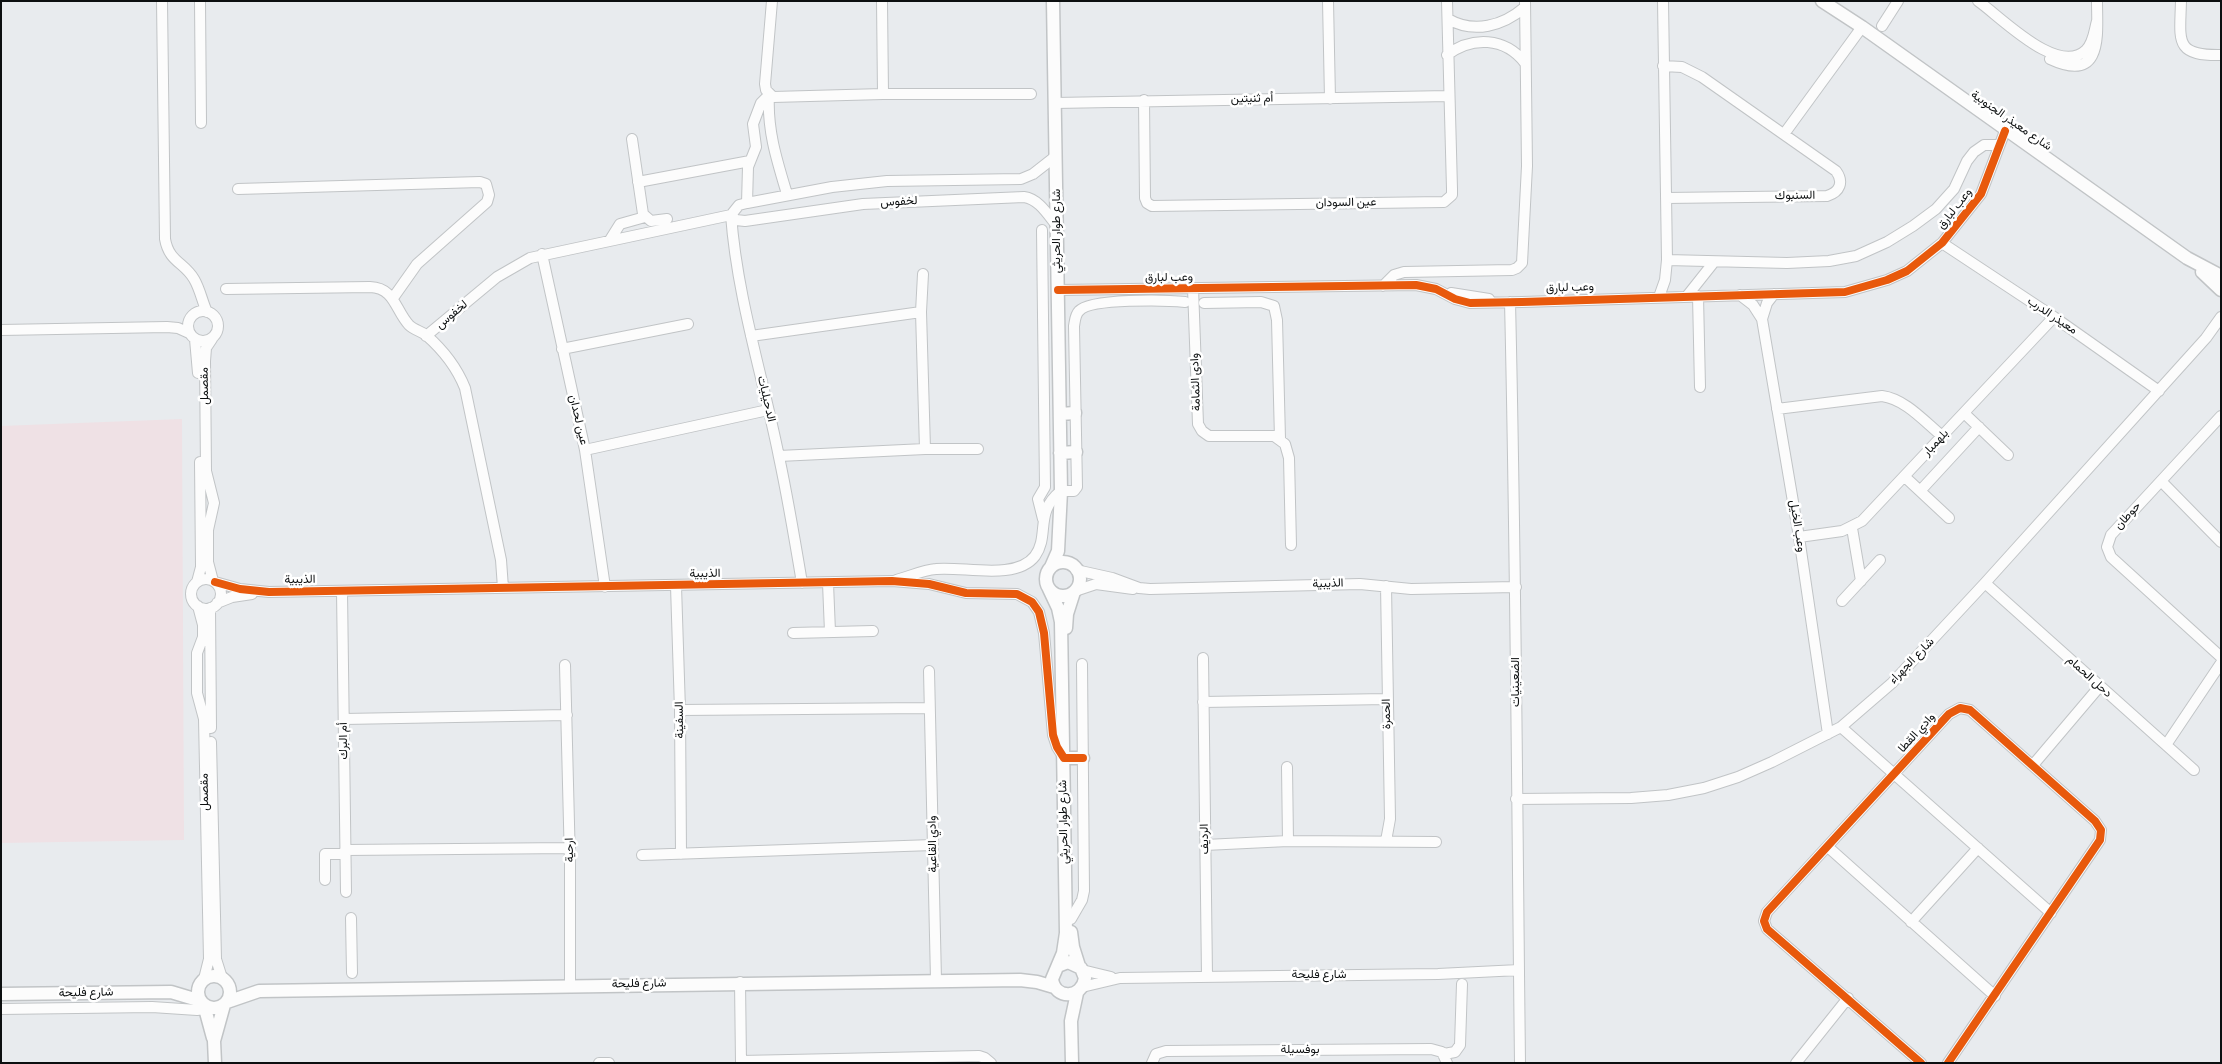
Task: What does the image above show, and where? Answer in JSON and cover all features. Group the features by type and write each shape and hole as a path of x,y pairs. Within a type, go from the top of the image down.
{"street":[{"path":"162,1 166,239 171,255 192,275 207,312"},
{"path":"200,1 201,124"},
{"path":"772,1 765,84 769,95 768,122 770,134 787,194"},
{"path":"882,1 883,94"},
{"name":"شارع طوار الحريثي","path":"1053,1 1061,491 1066,550 1075,568"},
{"path":"1328,1 1330,99"},
{"name":"عين السودان","path":"1144,100 1145,198 1147,203 1152,206 1444,202 1452,195 1447,1"},
{"path":"1659,297 1665,280 1667,260 1663,1"},
{"name":"شارع معيذر الجنوبية","path":"1822,1 2187,258 2221,276"},
{"path":"1882,26 1898,1"},
{"path":"1982,2 2042,49 2061,57 2077,55 2086,50 2092,41 2097,21 2097,1"},
{"path":"2181,1 2181,39 2185,48 2190,53 2199,56 2221,56"},
{"path":"1448,19 1468,27 1483,27 1506,21 1525,4"},
{"path":"1383,286 1394,275 1404,272 1512,270 1518,268 1522,263 1527,166 1525,4"},
{"path":"1483,27 1483,42"},
{"path":"1784,134 1862,28"},
{"path":"1447,55 1464,45 1483,42 1504,45 1516,52 1526,63"},
{"name":"السنبوك","path":"1663,66 1682,67 1696,72 1836,171 1841,183 1839,190 1827,196 1666,198"},
{"path":"769,95 778,97 883,94 1031,94"},
{"path":"747,203 748,167 756,147 753,124 761,103 769,95"},
{"name":"أم ثنيتين","path":"1055,103 1448,96"},
{"name":"وعب لبارق","path":"1058,290 1423,285 1492,301 1510,302 1845,292 1866,287 1907,271 1942,244 1981,194 2005,130"},
{"path":"632,139 638,182 650,223"},
{"path":"1667,260 1714,262 1829,261 1865,253 1900,235 1936,209 1954,189 1967,161 1977,149 1988,144 1999,145"},
{"name":"لخفوس","path":"503,588 501,560 465,388 454,366 426,336 507,270 542,254 610,240 650,223 731,215 738,205 787,194 887,181 942,179 1018,180 1029,176 1056,156"},
{"path":"638,182 750,160"},
{"path":"238,189 480,182 486,184 489,189 489,195 483,206 440,242 418,264 393,298"},
{"name":"لخفوس","path":"731,215 736,220 745,221 863,204 1024,197 1038,203 1057,226"},
{"name":"الدحيليات","path":"731,215 733,243 779,456 802,583"},
{"path":"610,240 620,224 650,223 666,219"},
{"path":"1042,230 1045,487 1038,498 1043,519"},
{"name":"معيذر الدرب","path":"1942,244 2054,317 2159,391"},
{"name":"عين لحدان","path":"542,254 585,450 605,587"},
{"name":"شارع معيذر الجنوبية","path":"2187,258 2221,290"},
{"path":"1687,296 1714,262"},
{"path":"923,274 921,312 926,449"},
{"path":"226,289 376,287 386,290 393,298 408,324 426,336"},
{"name":"وادى الثمامة","path":"1193,288 1198,424 1202,431 1209,436 1267,435 1280,439"},
{"path":"192,336 190,318 199,292"},
{"path":"1762,319 1767,303 1774,294"},
{"name":"وعب الخيل","path":"1740,295 1753,305 1762,319 1799,537 1828,734"},
{"path":"1698,296 1700,386"},
{"path":"1060,453 1076,452 1074,326 1079,311 1084,307 1094,305 1136,300 1185,302"},
{"path":"1204,302 1261,302 1269,303 1276,311 1280,439 1285,444 1289,458 1291,545"},
{"name":"الضعينيات","path":"1510,302 1516,587 1516,799 1520,1063"},
{"path":"1,330 167,327 178,328 204,341 212,338 217,332 218,324 214,316 207,312 198,312 190,318 167,327"},
{"path":"752,336 921,312"},
{"name":"بلهمبار","path":"1852,528 1862,521 1905,477 2054,317"},
{"name":"شارع الجهراء","path":"1516,799 1632,798 1668,795 1704,788 1738,776 1841,727 1892,683 1985,584 2159,391 2206,338 2221,318"},
{"path":"562,349 688,324"},
{"name":"شارع الجهراء","path":"2206,338 2221,328"},
{"name":"مقصمل","path":"192,336 198,364 202,566 197,582"},
{"name":"مقصمل","path":"212,338 206,348 205,361 206,471 214,503 208,530 208,562 214,582"},
{"path":"1777,409 1882,396 1898,400 1942,436"},
{"path":"585,450 768,410"},
{"path":"1964,413 2008,455"},
{"path":"1060,414 1075,414"},
{"name":"حوطان","path":"2221,416 2111,535 2107,547 2111,556 2221,657"},
{"path":"1920,490 1979,427"},
{"path":"779,456 926,449 978,449"},
{"name":"الذيبية","path":"892,581 929,570 1008,569 1023,566 1032,559 1039,549 1043,519 1048,506 1061,491 1074,490 1077,487 1076,452"},
{"path":"1905,477 1950,518"},
{"path":"2160,480 2221,542"},
{"name":"شارع طوار الحريثي","path":"1051,567 1058,551 1061,491"},
{"path":"1799,537 1852,528 1860,581"},
{"path":"1842,601 1880,560"},
{"path":"1064,563 1075,568 1079,583 1075,591 1061,596 1049,589 1047,575 1051,567 1064,563"},
{"name":"الذيبية","path":"1075,568 1139,588"},
{"path":"929,570 928,578 930,584"},
{"path":"205,579 214,582 220,592 214,606 198,606 191,596 192,588 197,582 205,579"},
{"name":"الذيبية","path":"214,582 240,589 268,592 892,581 930,584 966,593 1017,594 1028,598 1036,607 1040,618 1046,650 1053,735 1057,747 1066,758"},
{"path":"828,582 830,632"},
{"name":"الذيبية","path":"1075,591 1096,584 1126,590 1139,588 1360,584 1411,589 1516,587"},
{"name":"دحل الحمام","path":"1985,584 2194,770"},
{"name":"السفينة","path":"676,586 680,710 681,854"},
{"name":"الحمرة","path":"1386,586 1390,820 1386,841"},
{"name":"شارع طوار الحريثي","path":"1049,589 1058,608 1060,622 1071,919 1073,947 1081,968"},
{"name":"أم البرك","path":"342,591 346,892"},
{"name":"شارع طوار الحريثي","path":"1056,968 1064,947 1066,933 1066,621 1075,591"},
{"name":"الذيبية","path":"214,606 239,596 268,592"},
{"name":"مقصمل","path":"198,606 203,625 203,637 197,653 197,688 204,719 209,959 203,980"},
{"name":"مقصمل","path":"214,606 209,627 216,959 224,979"},
{"path":"793,633 873,631"},
{"name":"الرديف","path":"1203,658 1207,976"},
{"path":"2166,745 2221,663"},
{"path":"1071,919 1082,900 1084,891 1082,664"},
{"name":"ارحية","path":"566,665 570,848 570,985"},
{"name":"وادي القاعية","path":"929,671 936,980"},
{"path":"2033,765 2100,686"},
{"path":"1204,702 1387,699"},
{"path":"680,710 929,708"},
{"name":"وادي القطا","path":"1921,1063 1767,929 1764,921 1767,912 1828,848 1949,714 1960,708 1970,710 2095,821 2102,830 2100,840 1948,1063"},
{"path":"344,719 567,715"},
{"path":"1841,727 2051,913"},
{"path":"1066,758 1083,758"},
{"path":"1287,767 1288,841"},
{"path":"1205,845 1288,841 1436,842"},
{"path":"642,855 932,845"},
{"path":"325,880 325,854 345,852 570,848"},
{"path":"1828,848 1995,996"},
{"path":"1911,922 1978,848"},
{"path":"351,918 352,973"},
{"path":"1071,1021 1085,978 1081,968 1068,962 1056,968 1052,979 1066,1005 1071,1021 1072,1063"},
{"name":"شارع فليحة","path":"1020,980 1056,968"},
{"name":"شارع فليحة","path":"1081,968 1120,978"},
{"name":"شارع فليحة","path":"1080,990 1120,978 1438,974 1519,970"},
{"name":"شارع فليحة","path":"171,992 213,976 259,991"},
{"path":"1,1009 212,1005 230,988 224,979"},
{"path":"203,980 198,989 212,1005 215,1063"},
{"name":"شارع فليحة","path":"1,994 171,992 212,1005 259,991 570,985 1020,980 1037,982 1057,990"},
{"path":"740,982 741,1062 979,1056 991,1063"},
{"path":"1445,1058 1455,1052 1460,1045 1462,984"},
{"path":"1057,990 1068,995 1080,990"},
{"path":"1796,1063 1848,998"},
{"path":"212,1005 214,1041"},
{"name":"بوفسيلة","path":"1152,1063 1156,1054 1166,1051 1431,1049 1445,1058"},
{"path":"599,1063 609,1063"}],"shaded area":[{"path":"182,419 184,840 1,843 1,426"}],"cycle path":[{"path":"1058,290 1416,285 1436,289 1455,299 1470,303 1845,292 1887,280 1907,271 1942,243 1981,194 2005,131"},
{"path":"215,582 240,589 269,592 892,581 929,584 966,593 1017,594 1032,602 1039,612 1044,633 1053,735 1057,747 1064,758 1083,758"},
{"path":"1921,1063 1767,929 1764,921 1767,912 1949,714 1960,708 1970,710 2095,821 2101,830 2100,840 1948,1063"}]}
